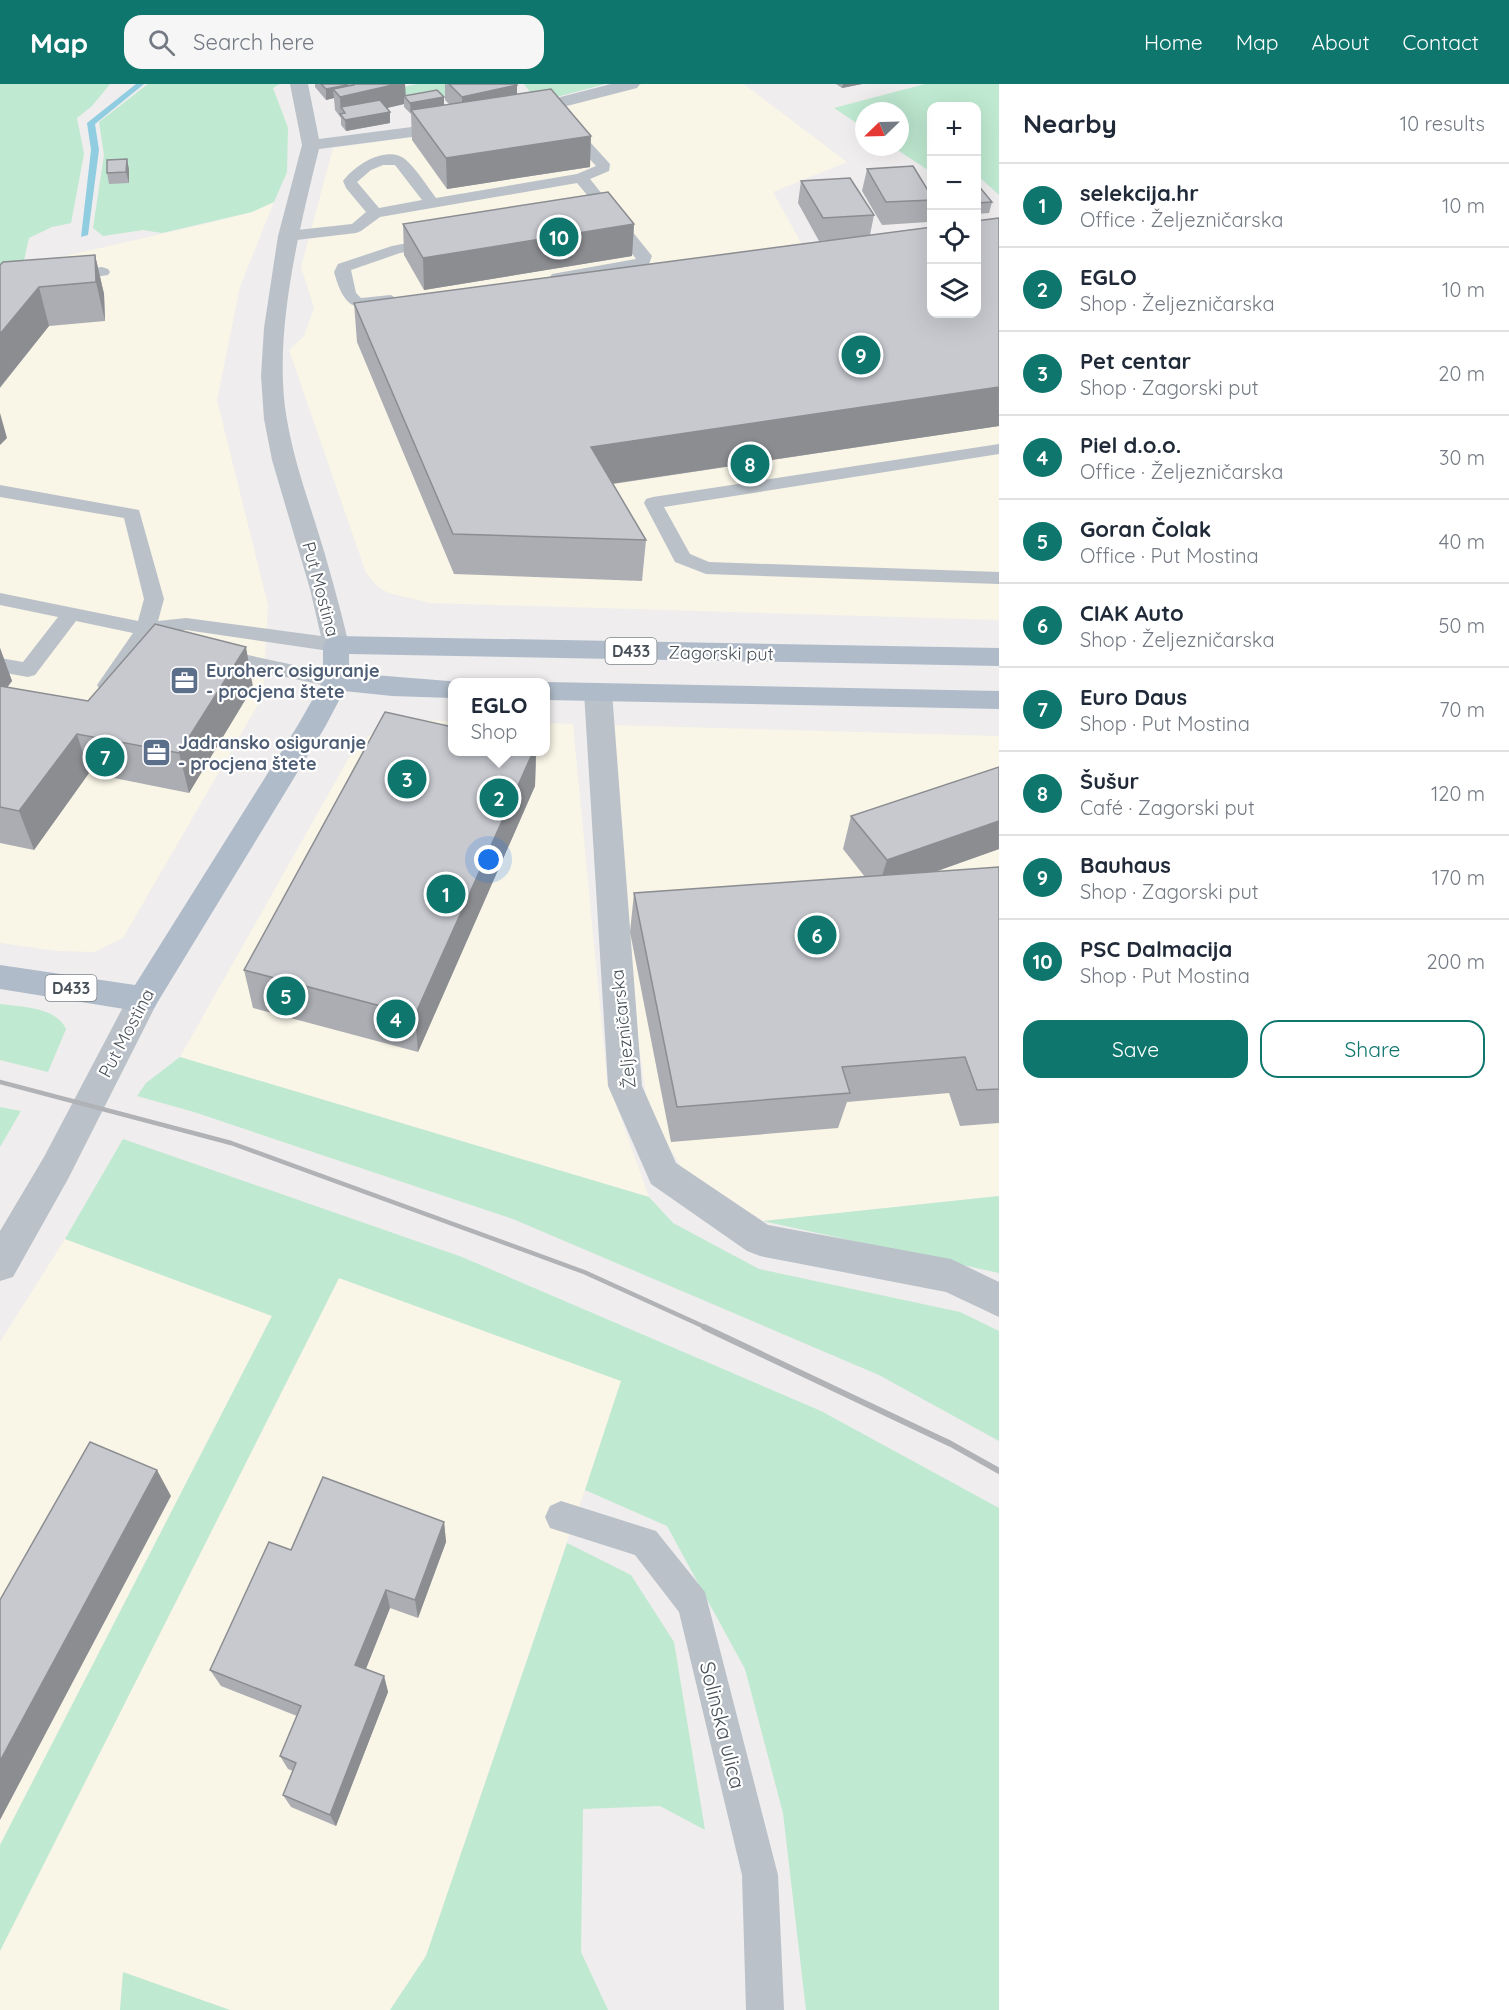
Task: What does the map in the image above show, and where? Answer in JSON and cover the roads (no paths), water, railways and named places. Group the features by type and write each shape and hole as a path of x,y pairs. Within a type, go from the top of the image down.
{"main road":[{"name":"Zagorski put","path":"336,645 999,657"},
{"name":"Put Mostina","path":"143,999 311,727 336,681 336,645"},
{"path":"336,681 392,687 448,689"},
{"path":"550,691 999,700"},
{"name":"D433","path":"0,977 143,999"}],"street":[{"name":"Put Mostina","path":"299,84 311,145 288,236 275,328 272,376 275,419 284,460 323,589 336,645"},
{"path":"500,119 631,84"},
{"path":"311,145 478,123"},
{"name":"Željezničarska","path":"598,692 625,1086 663,1173 760,1240 951,1276 999,1300"},
{"name":"Put Mostina","path":"0,1265 56,1168 143,999"}],"lane":[{"path":"375,213 581,178 604,168 603,164 564,122"},
{"path":"375,213 351,186 350,180 375,162 387,159 400,162 432,203"},
{"path":"544,279 637,265 644,261 644,256 581,178"},
{"path":"586,216 609,212"},
{"path":"366,234 375,213"},
{"path":"288,236 366,234 397,249"},
{"path":"406,298 353,302 349,297 342,272 351,264 397,249 456,239"},
{"path":"0,287 102,272"},
{"path":"999,449 653,503 682,558 706,568 999,578"},
{"path":"0,491 132,514 154,599 146,629 101,693"},
{"path":"0,599 146,629 186,624 336,645"},
{"path":"0,664 28,670 72,612"},
{"path":"146,629 167,644 178,646"},
{"path":"201,652 336,681"},
{"name":"Solinska ulica","path":"561,1517 645,1542 693,1604 760,1875 765,2010"}],"waterway":[{"path":"84,235 95,150 91,123 140,84"}],"railway":[{"path":"0,1082 231,1143 584,1272 707,1328"},
{"path":"704,1327 951,1444 999,1471"}],"place":[{"name":"PSC Dalmacija","path":"559,237"},
{"name":"Bauhaus","path":"861,355"},
{"name":"Šušur","path":"750,464"},
{"name":"Euroherc osiguranje - procjena štete","path":"185,680"},
{"name":"Jadransko osiguranje - procjena štete","path":"157,752"},
{"name":"Euro Daus","path":"105,757"},
{"name":"Pet centar","path":"407,779"},
{"name":"EGLO","path":"499,798"},
{"name":"selekcija.hr","path":"446,894"},
{"name":"CIAK Auto","path":"817,935"},
{"name":"Goran Čolak","path":"286,996"},
{"name":"Piel d.o.o.","path":"396,1019"}]}
